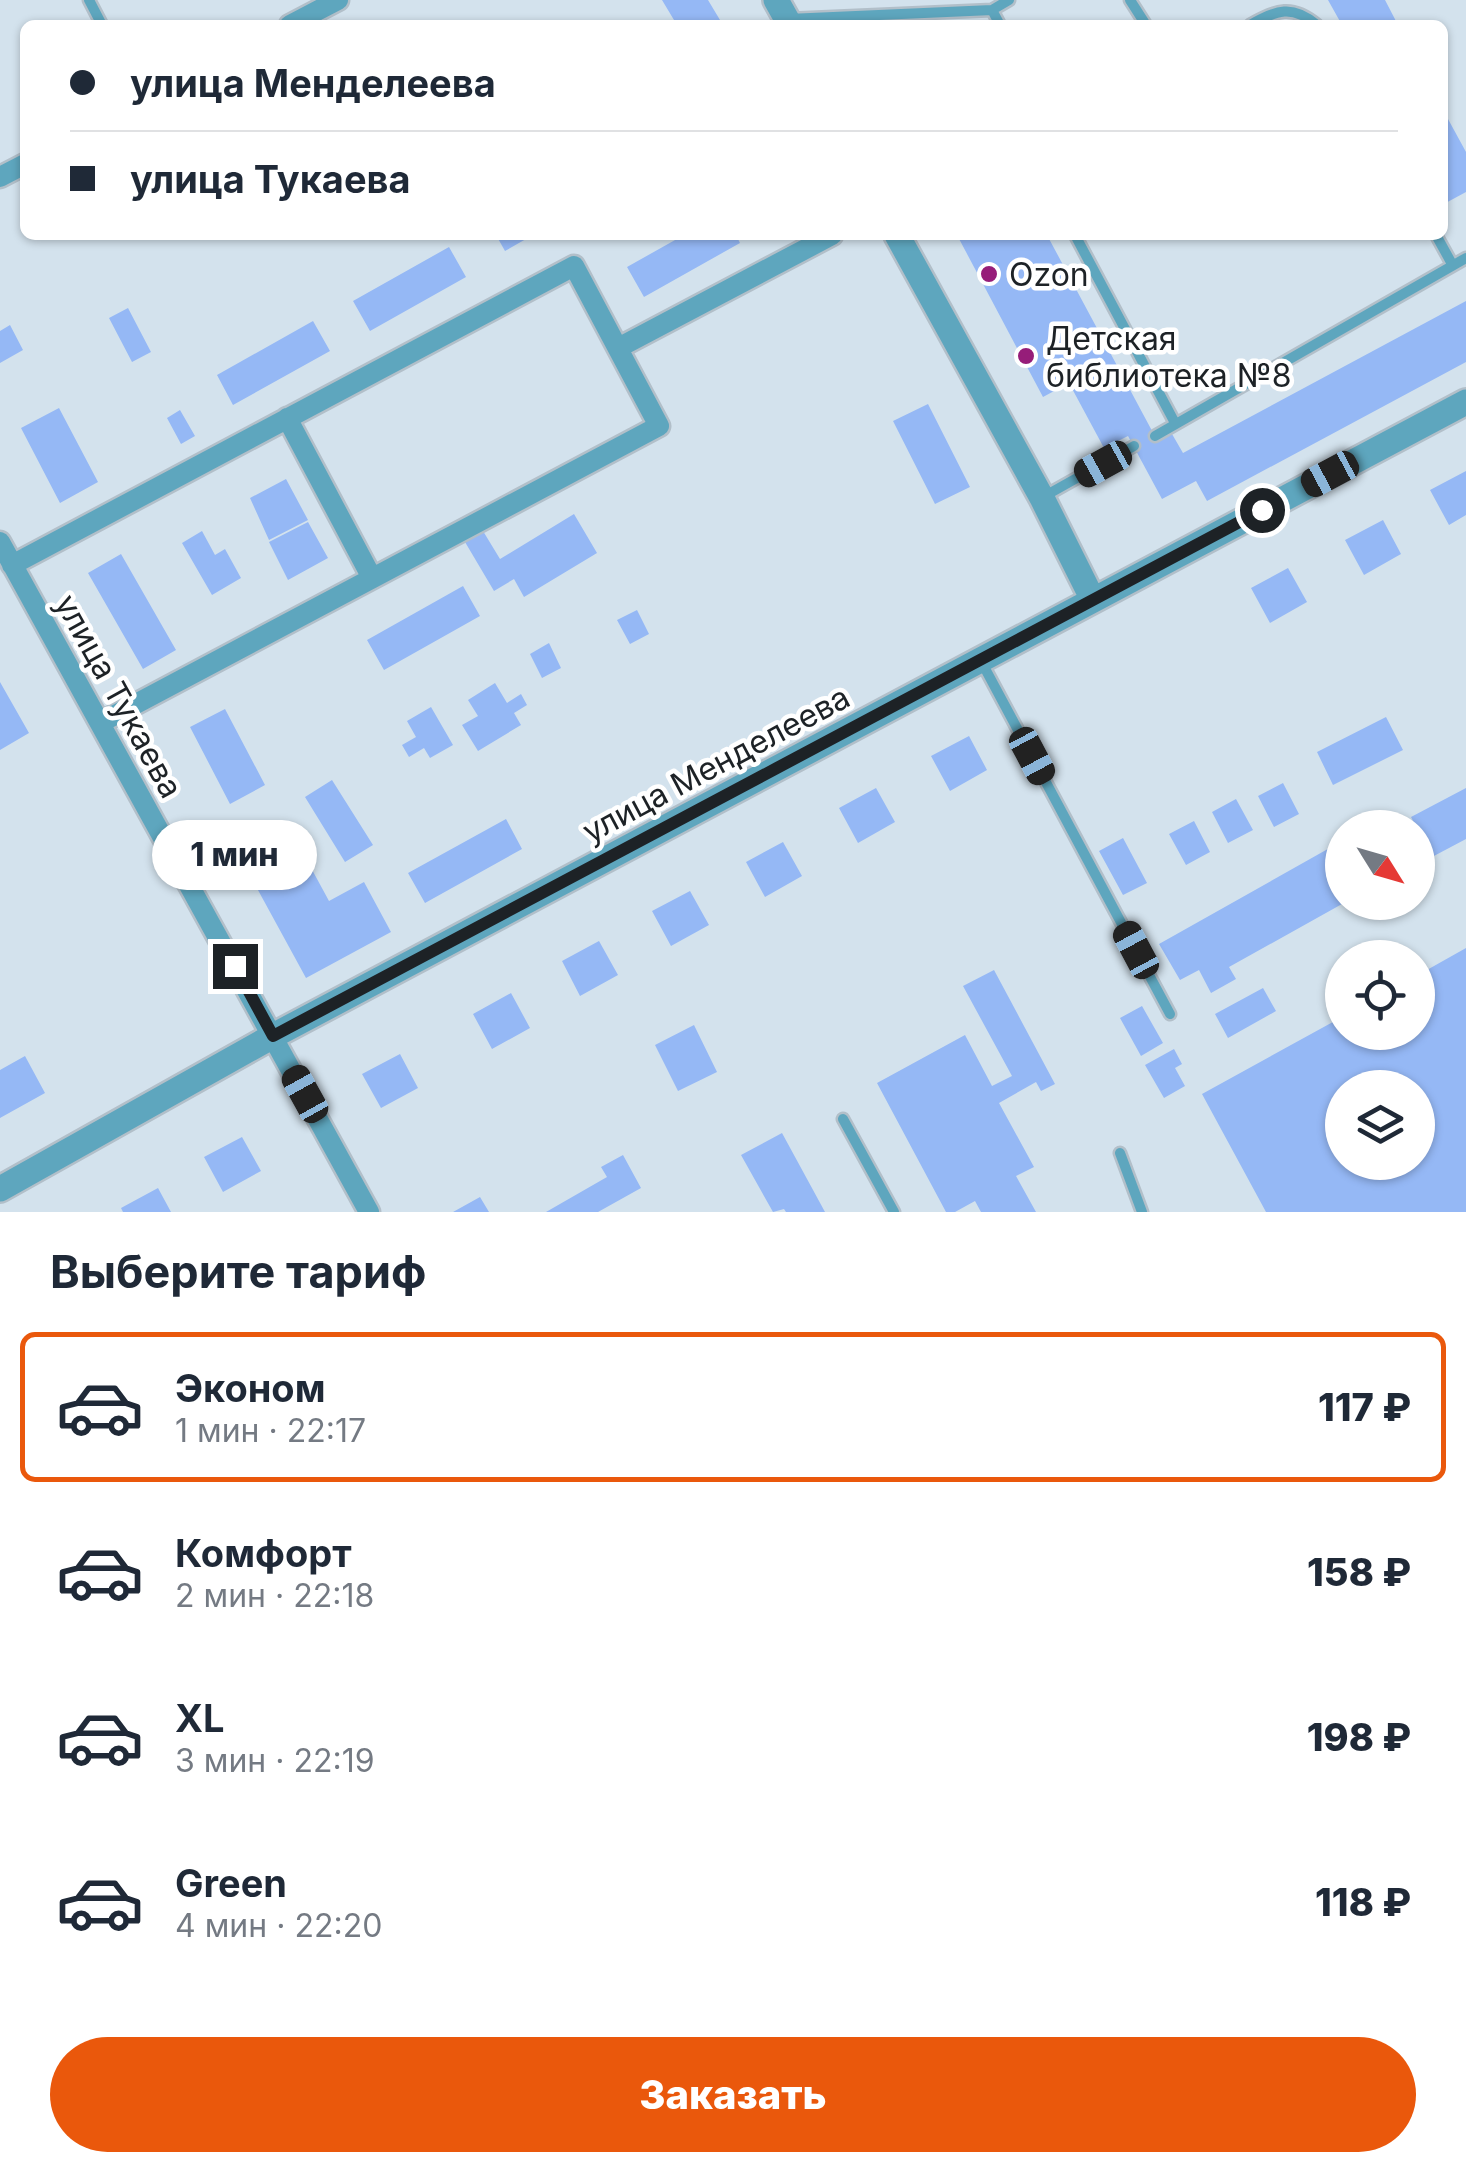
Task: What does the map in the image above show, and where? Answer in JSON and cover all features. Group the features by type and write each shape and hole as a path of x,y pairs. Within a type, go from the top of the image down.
{"street":[{"path":"300,20 338,0"},
{"path":"618,348 823,240"},
{"path":"901,240 1042,498 1093,600"},
{"path":"12,565 574,266 659,426 100,723"},
{"name":"улица Менделеева","path":"0,1189 273,1036 1466,402"},
{"path":"288,418 372,578"},
{"name":"улица Тукаева","path":"0,542 369,1212"}],"lane":[{"path":"784,15 992,10 1009,0"},
{"path":"992,10 997,20"},
{"path":"1259,20 1274,12 1302,12 1311,20"},
{"path":"1079,240 1175,424"},
{"path":"1439,240 1452,264"},
{"path":"1154,436 1466,258"},
{"path":"1042,498 1134,446"},
{"path":"981,660 1170,1014"},
{"path":"844,1119 894,1212"},
{"path":"1120,1153 1142,1212"}],"building":[{"path":"662,0 708,0 720,20 674,20"},
{"path":"1328,0 1385,0 1395,20 1339,20"},
{"path":"1448,119 1466,152 1466,192 1448,202"},
{"path":"499,240 524,240 505,251"},
{"path":"675,240 740,243 644,297 627,267"},
{"path":"960,240 1050,240 1158,442 1172,434 1183,453 1466,301 1466,362 1207,501 1196,481 1162,499 1128,436 1104,448 1069,383 1043,397"},
{"path":"449,247 466,277 370,331 353,301"},
{"path":"128,308 151,352 132,362 109,318"},
{"path":"313,321 330,351 233,405 217,375"},
{"path":"10,325 23,350 0,363 0,331"},
{"path":"928,404 970,487 935,504 893,421"},
{"path":"59,408 98,482 60,503 21,428"},
{"path":"180,410 195,436 181,444 167,418"},
{"path":"1466,471 1466,515 1449,525 1430,490"},
{"path":"286,479 308,520 269,540 250,498"},
{"path":"574,514 597,553 524,597 514,579 494,591 465,542 483,531 500,559"},
{"path":"1383,520 1401,554 1364,575 1345,540"},
{"path":"308,522 328,558 288,580 269,542"},
{"path":"202,531 215,555 225,549 241,578 212,595 182,543"},
{"path":"121,554 176,650 143,669 88,573"},
{"path":"1288,568 1307,602 1270,623 1251,588"},
{"path":"463,586 480,616 384,670 367,640"},
{"path":"637,610 649,634 630,644 617,620"},
{"path":"549,643 561,668 542,678 530,654"},
{"path":"0,682 29,733 0,750"},
{"path":"495,683 507,703 521,694 527,705 514,713 521,725 478,751 462,725 478,716 468,700"},
{"path":"431,707 453,745 430,758 424,748 409,757 402,745 416,737 407,721"},
{"path":"225,709 265,785 230,804 190,727"},
{"path":"1386,717 1403,750 1333,785 1317,752"},
{"path":"969,736 987,770 950,791 931,756"},
{"path":"332,780 373,845 345,862 305,797"},
{"path":"1283,783 1299,814 1274,827 1258,796"},
{"path":"876,788 895,822 858,843 839,808"},
{"path":"1466,788 1466,839 1435,855 1435,810 1424,810"},
{"path":"1236,799 1253,830 1228,843 1212,812"},
{"path":"506,819 522,849 425,903 408,873"},
{"path":"1194,821 1210,852 1186,865 1169,834"},
{"path":"291,831 329,901 364,882 391,932 306,978 241,859"},
{"path":"1123,838 1147,883 1123,895 1099,851"},
{"path":"783,842 802,876 765,897 746,862"},
{"path":"1325,851 1325,913 1229,967 1236,979 1211,993 1199,970 1180,980 1159,944"},
{"path":"690,891 709,925 671,946 652,911"},
{"path":"599,941 618,975 580,996 562,961"},
{"path":"1466,948 1466,1212 1266,1212 1202,1094 1325,1026 1325,1050 1435,1050 1435,965"},
{"path":"994,970 1055,1084 1041,1091 1036,1082 999,1103 1034,1167 1016,1176 1036,1212 981,1212 975,1201 955,1212 946,1212 877,1083 965,1035 992,1086 1012,1076 963,986"},
{"path":"1263,988 1276,1011 1228,1038 1215,1014"},
{"path":"511,993 530,1028 492,1049 473,1014"},
{"path":"1142,1006 1163,1043 1141,1056 1120,1018"},
{"path":"694,1025 717,1072 678,1091 655,1045"},
{"path":"1174,1049 1182,1064 1175,1068 1185,1086 1164,1098 1145,1065"},
{"path":"400,1054 418,1088 381,1108 362,1074"},
{"path":"25,1056 45,1093 0,1118 0,1070"},
{"path":"782,1133 825,1212 773,1212 741,1155"},
{"path":"242,1137 261,1171 223,1192 204,1157"},
{"path":"623,1155 641,1188 598,1212 546,1212 607,1177 601,1167"},
{"path":"158,1188 171,1212 123,1212 121,1208"},
{"path":"480,1197 489,1212 453,1212"}],"place":[{"name":"Ozon","path":"989,274"},
{"name":"Детская библиотека №8","path":"1026,356"}],"route":[{"path":"235,966 273,1036 1262,510"}]}
